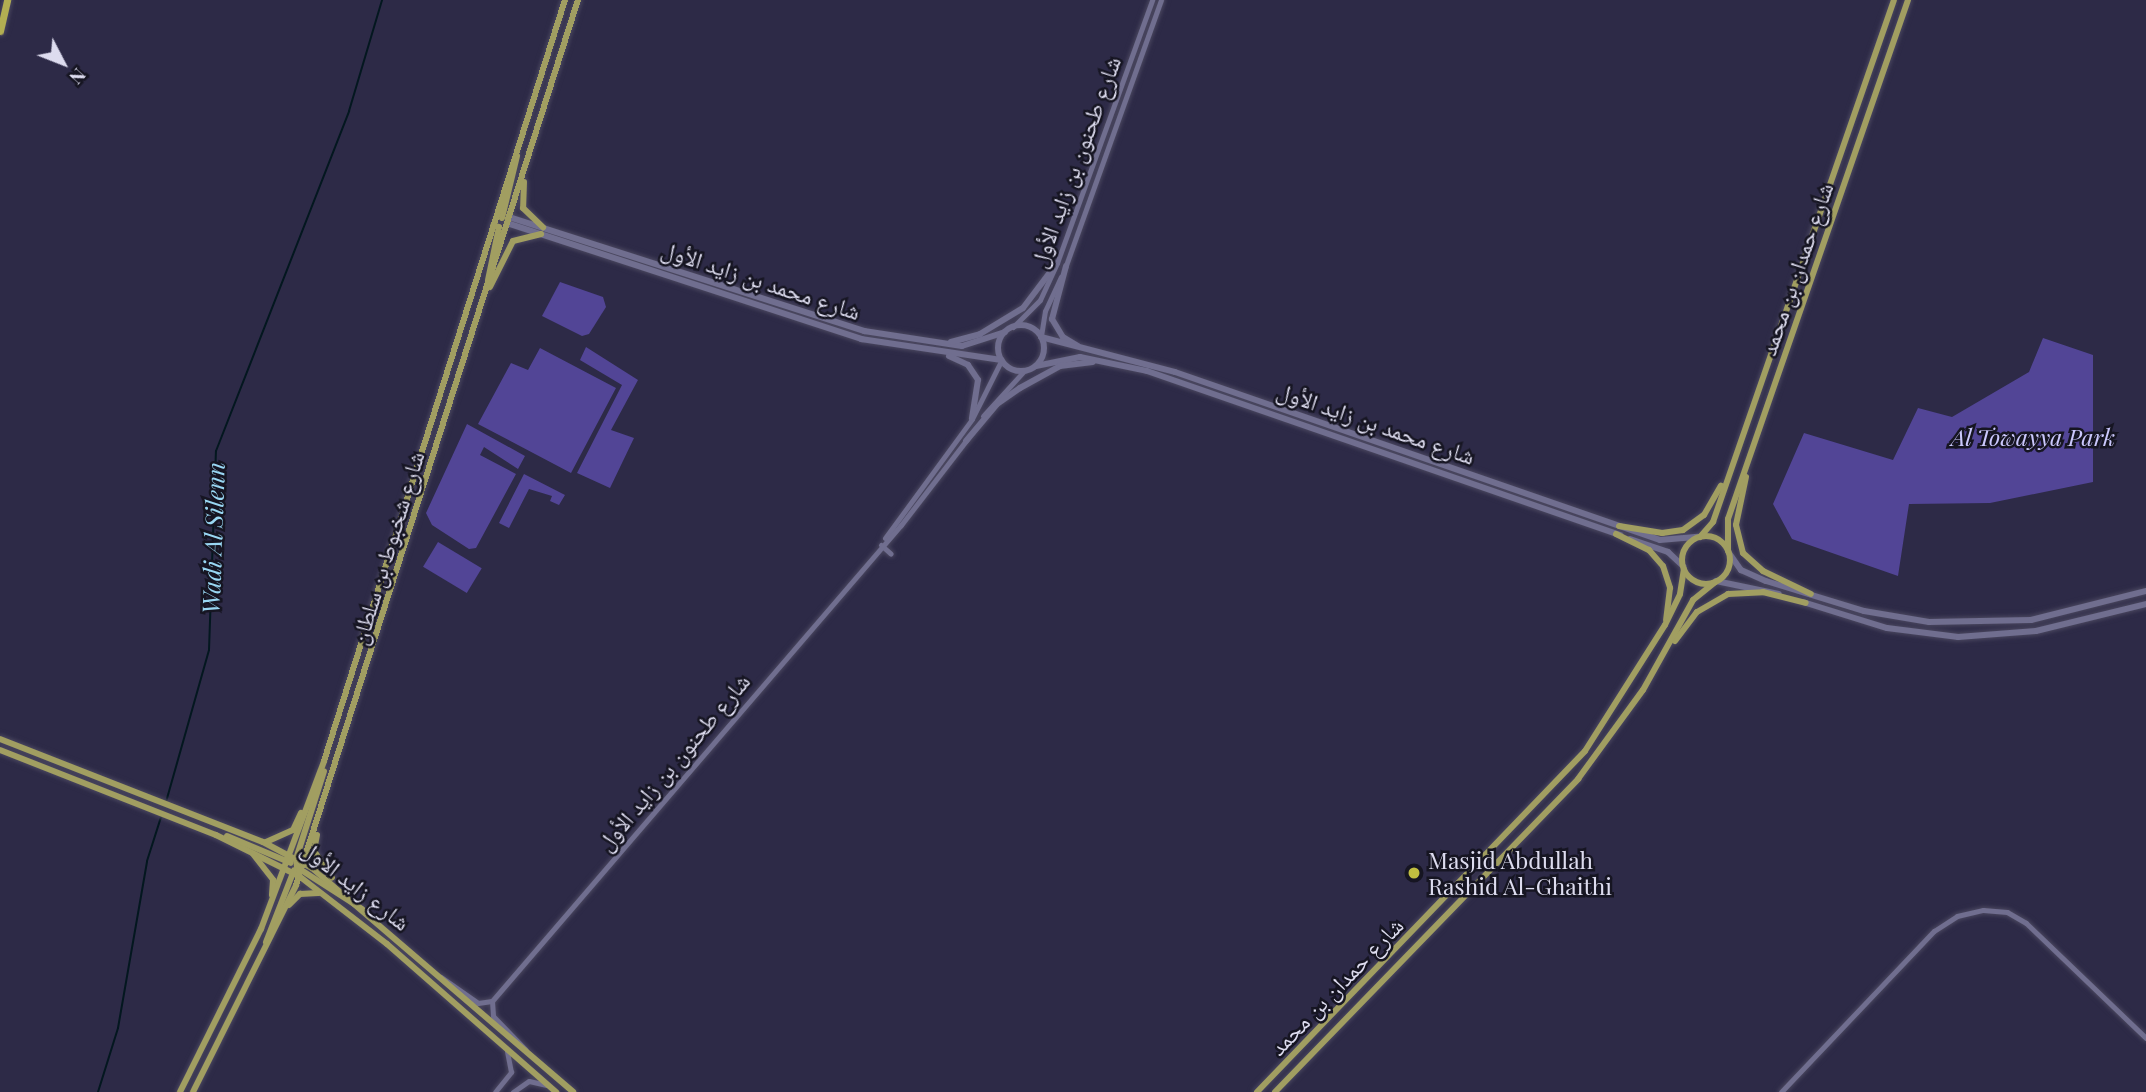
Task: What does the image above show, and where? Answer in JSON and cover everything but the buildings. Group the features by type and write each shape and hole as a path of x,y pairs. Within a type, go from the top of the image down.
{"highway":[{"path":"0,31 7,0"}],"main road":[{"name":"شارع شخبوط بن سلطان","path":"193,1092 260,965 283,912 324,761 565,0"},
{"name":"شارع شخبوط بن سلطان","path":"180,1092 270,909 321,814 579,0"},
{"name":"شارع حمدان بن محمد","path":"1699,537 1713,522 1894,0"},
{"name":"شارع حمدان بن محمد","path":"1728,552 1727,525 1908,0"},
{"path":"493,224 509,220 517,151"},
{"path":"484,294 509,244 522,236 542,231 522,202 527,160"},
{"name":"شارع محمد بن زايد الأول","path":"509,220 584,241 830,322 939,344 971,345 1005,332"},
{"path":"489,281 499,227 493,224"},
{"name":"شارع محمد بن زايد الأول","path":"542,231 552,238 861,339 940,354 1001,360"},
{"path":"552,238 584,241"},
{"path":"939,344 971,338 1023,308 1057,263"},
{"path":"1066,266 1052,318 1063,337 1086,349"},
{"path":"1013,327 1029,327 1041,337 1043,355 1036,366 1024,371 1001,360 998,347 1005,332 1013,327"},
{"name":"شارع محمد بن زايد الأول","path":"1041,337 1175,372 1661,540 1699,537"},
{"path":"940,354 963,361 976,374 980,391 972,419"},
{"name":"شارع محمد بن زايد الأول","path":"1036,366 1069,357 1105,362 1178,381 1668,552 1684,568"},
{"path":"966,441 997,404 1053,369 1105,362"},
{"path":"1619,526 1662,534 1689,527 1711,506 1736,456"},
{"path":"1748,463 1736,525 1743,553 1763,571 1811,594"},
{"path":"1616,534 1649,550 1663,566 1670,593 1665,625"},
{"path":"2146,591 2031,620 1973,625 1891,617 1749,574 1717,539 1699,537 1685,550 1684,568 1698,582 1752,585 1886,628 1958,637 2036,631 2146,604"},
{"path":"1716,581 1727,571 1728,552"},
{"name":"شارع حمدان بن محمد","path":"1257,1092 1569,769 1616,708 1665,625 1680,594 1684,568"},
{"name":"شارع حمدان بن محمد","path":"1275,1092 1578,779 1659,662 1693,600 1716,581"},
{"path":"1659,662 1690,618 1718,598 1763,592 1806,603"},
{"name":"شارع زايد الأول","path":"0,739 263,842 556,1092"},
{"name":"شارع زايد الأول","path":"0,750 294,866 342,890 573,1092"},
{"path":"263,842 295,828 324,761"},
{"path":"321,814 314,851 342,890"},
{"path":"216,835 294,866 366,909"},
{"path":"249,850 273,880 270,909"},
{"path":"260,965 294,866"},
{"path":"283,912 300,894 325,895"}],"street":[{"name":"شارع طحنون بن زايد الأول","path":"1013,327 1035,306 1057,263 1152,0"},
{"name":"شارع طحنون بن زايد الأول","path":"1041,337 1045,311 1066,266 1161,0"},
{"name":"شارع طحنون بن زايد الأول","path":"881,545 972,419 1001,360"},
{"name":"شارع طحنون بن زايد الأول","path":"492,1001 881,545 1024,371"},
{"path":"881,545 891,554"},
{"path":"1781,1092 1934,931 1957,916 1983,909 2007,912 2026,923 2146,1038"},
{"path":"441,977 478,1003 492,1001 493,1016 526,1051"},
{"path":"495,1092 511,1072 505,1048"},
{"path":"513,1092 528,1081 548,1085"}],"green space":[{"path":"560,282 603,297 606,307 589,334 582,336 542,316"},
{"name":"Al Towayya Park","path":"2043,338 2093,355 2093,482 1990,503 1909,504 1898,576 1792,539 1773,504 1804,433 1893,460 1918,408 1952,417 2029,372"},
{"path":"586,347 638,380 611,430 634,438 610,488 577,473 622,385 580,360"},
{"path":"540,348 616,388 571,473 478,424 511,363 528,370"},
{"path":"467,424 525,456 518,469 484,447 480,455 516,474 476,548 469,549 432,525 426,513"},
{"path":"524,474 565,495 559,505 550,501 552,496 529,489 509,528 499,523"},
{"path":"438,542 482,568 467,593 423,567"}],"waterway":[{"name":"Wadi Al Silenn","path":"166,802 209,650 216,451 349,111 382,0"},
{"name":"Wadi Al Silenn","path":"98,1092 118,1028 147,861 161,817"}],"place":[{"name":"Masjid Abdullah Rashid Al-Ghaithi","path":"1414,873"}]}
